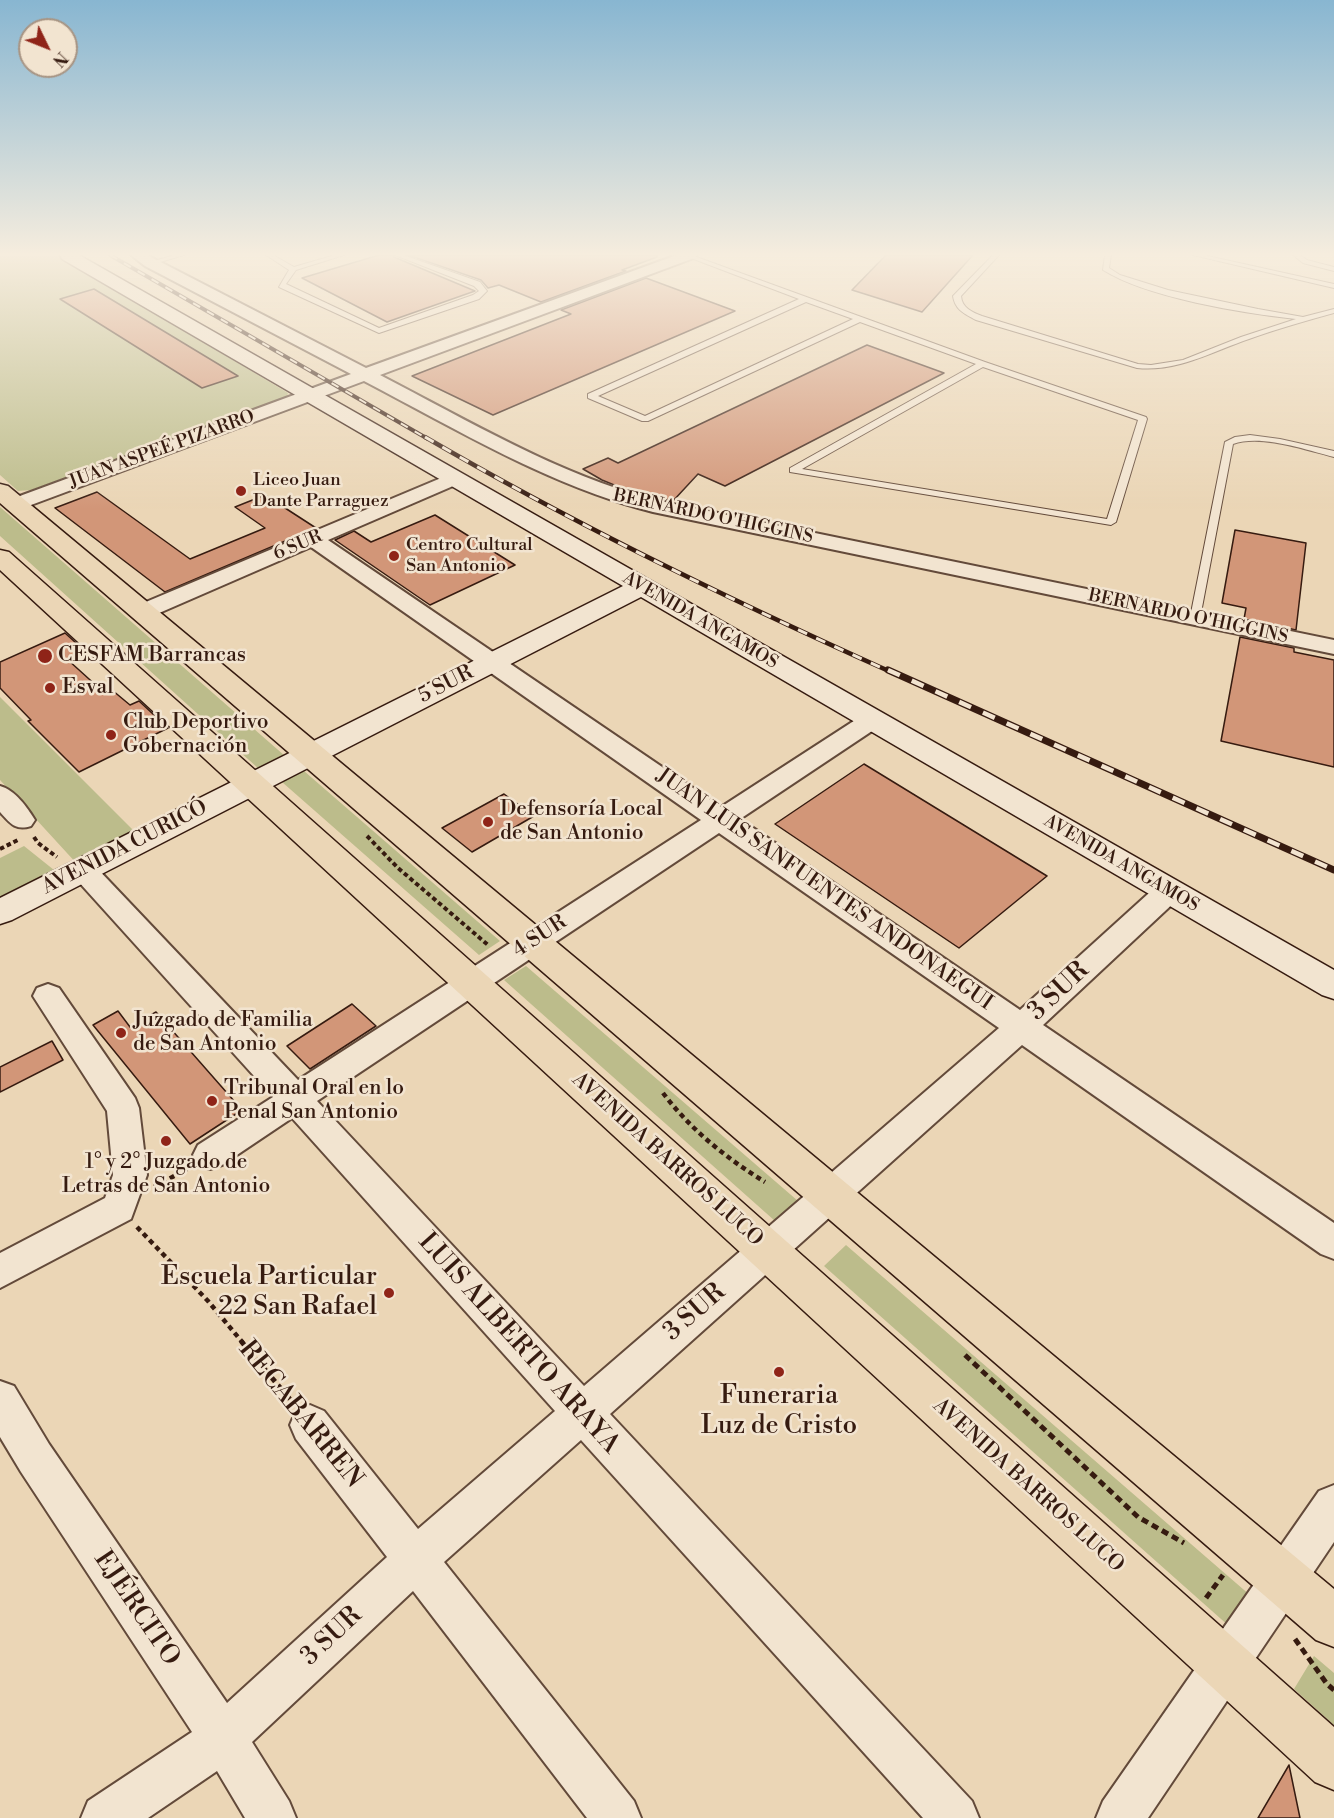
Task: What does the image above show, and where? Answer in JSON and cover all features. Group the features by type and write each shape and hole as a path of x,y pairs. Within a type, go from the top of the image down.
{"main road":[{"path":"5,501 142,612 1334,1622"},
{"name":"AVENIDA BARROS LUCO","path":"0,557 1334,1763"}],"street":[{"name":"AVENIDA ANGAMOS","path":"211,340 1334,986"},
{"name":"BERNARDO O'HIGGINS","path":"302,340 561,476 608,494 653,506 1334,647"},
{"name":"JUAN ASPEÉ PIZARRO","path":"5,501 309,396 458,340"},
{"name":"6 SUR","path":"142,612 453,479"},
{"name":"JUAN LUIS SANFUENTES ANDONAEGUI","path":"313,539 1334,1243"},
{"name":"5 SUR","path":"250,784 641,587"},
{"name":"4 SUR","path":"210,1155 872,720"},
{"name":"AVENIDA CURICÓ","path":"0,912 250,784"},
{"path":"0,795 21,829"},
{"name":"LUIS ALBERTO ARAYA","path":"82,870 295,1098 581,1413 955,1818"},
{"name":"3 SUR","path":"105,1818 223,1738 415,1560 1021,1027 1169,891"},
{"path":"0,1272 119,1208 130,1175 123,1108 48,996"},
{"name":"EJÉRCITO","path":"0,1400 35,1458 223,1738 272,1818"},
{"name":"RECABARREN","path":"310,1425 617,1818"},
{"path":"1120,1818 1334,1506"}],"lane":[{"path":"715,340 591,396 645,419 816,340"},
{"path":"917,340 1143,419 1111,522 794,470 982,364"},
{"path":"1051,340 1137,366 1164,368 1179,365 1240,340"},
{"path":"1195,618 1229,442 1236,438 1251,438 1334,454"}],"path":[{"path":"0,849 21,829"},
{"path":"119,1208 210,1155"},
{"name":"RECABARREN","path":"119,1208 208,1301 310,1425"}],"green space":[{"path":"0,340 199,340 288,393 287,397 31,490 18,491 0,475"},
{"path":"0,507 285,756 259,769 0,536"},
{"path":"0,697 136,833 78,865 0,780"},
{"path":"304,771 500,941 479,955 282,782"},
{"path":"24,846 59,874 0,904 0,858"},
{"path":"526,966 798,1201 775,1221 504,980"},
{"path":"846,1245 1251,1596 1230,1627 824,1266"},
{"path":"1314,1656 1334,1673 1334,1725 1294,1689"}],"building":[{"path":"125,340 178,340 238,376 202,388"},
{"path":"505,340 668,340 493,415 412,376"},
{"path":"867,345 944,373 725,486 698,474 673,501 619,487 583,469 608,458 618,463"},
{"path":"97,492 190,559 265,528 235,507 265,495 316,528 165,592 55,508"},
{"name":"Centro Cultural San Antonio","path":"435,515 515,565 430,605 335,540 354,531 371,542"},
{"path":"1235,530 1306,543 1296,630 1244,619 1246,608 1222,603"},
{"path":"65,633 86,652 68,660 99,688 106,685 130,705 139,701 168,728 79,772 28,721 31,720 0,688 0,662"},
{"path":"1240,637 1294,648 1294,652 1334,660 1334,767 1221,741"},
{"path":"864,764 1047,876 959,948 775,824"},
{"name":"Defensoría Local de San Antonio","path":"504,794 534,816 472,852 442,828"},
{"path":"352,1004 376,1026 310,1069 287,1046"},
{"path":"118,1011 130,1027 156,1012 242,1110 190,1144 93,1025"},
{"path":"52,1041 63,1060 0,1092 0,1067"},
{"path":"1289,1765 1300,1818 1258,1818"}],"railway":[{"path":"257,340 428,439"},
{"path":"425,437 539,501 655,561 891,672"},
{"path":"888,670 1334,870"}],"place":[{"name":"Liceo Juan Dante Parraguez","path":"241,491"},
{"name":"Centro Cultural San Antonio","path":"394,556"},
{"name":"CESFAM Barrancas","path":"45,656"},
{"name":"Esval","path":"50,688"},
{"name":"Club Deportivo Gobernación","path":"111,735"},
{"name":"Defensoría Local de San Antonio","path":"488,822"},
{"name":"Juzgado de Familia de San Antonio","path":"121,1033"},
{"name":"Tribunal Oral en lo Penal San Antonio","path":"212,1101"},
{"name":"1° y 2° Juzgado de Letras de San Antonio","path":"166,1141"},
{"name":"Escuela Particular 22 San Rafael","path":"389,1293"},
{"name":"Funeraria Luz de Cristo","path":"779,1372"}]}
